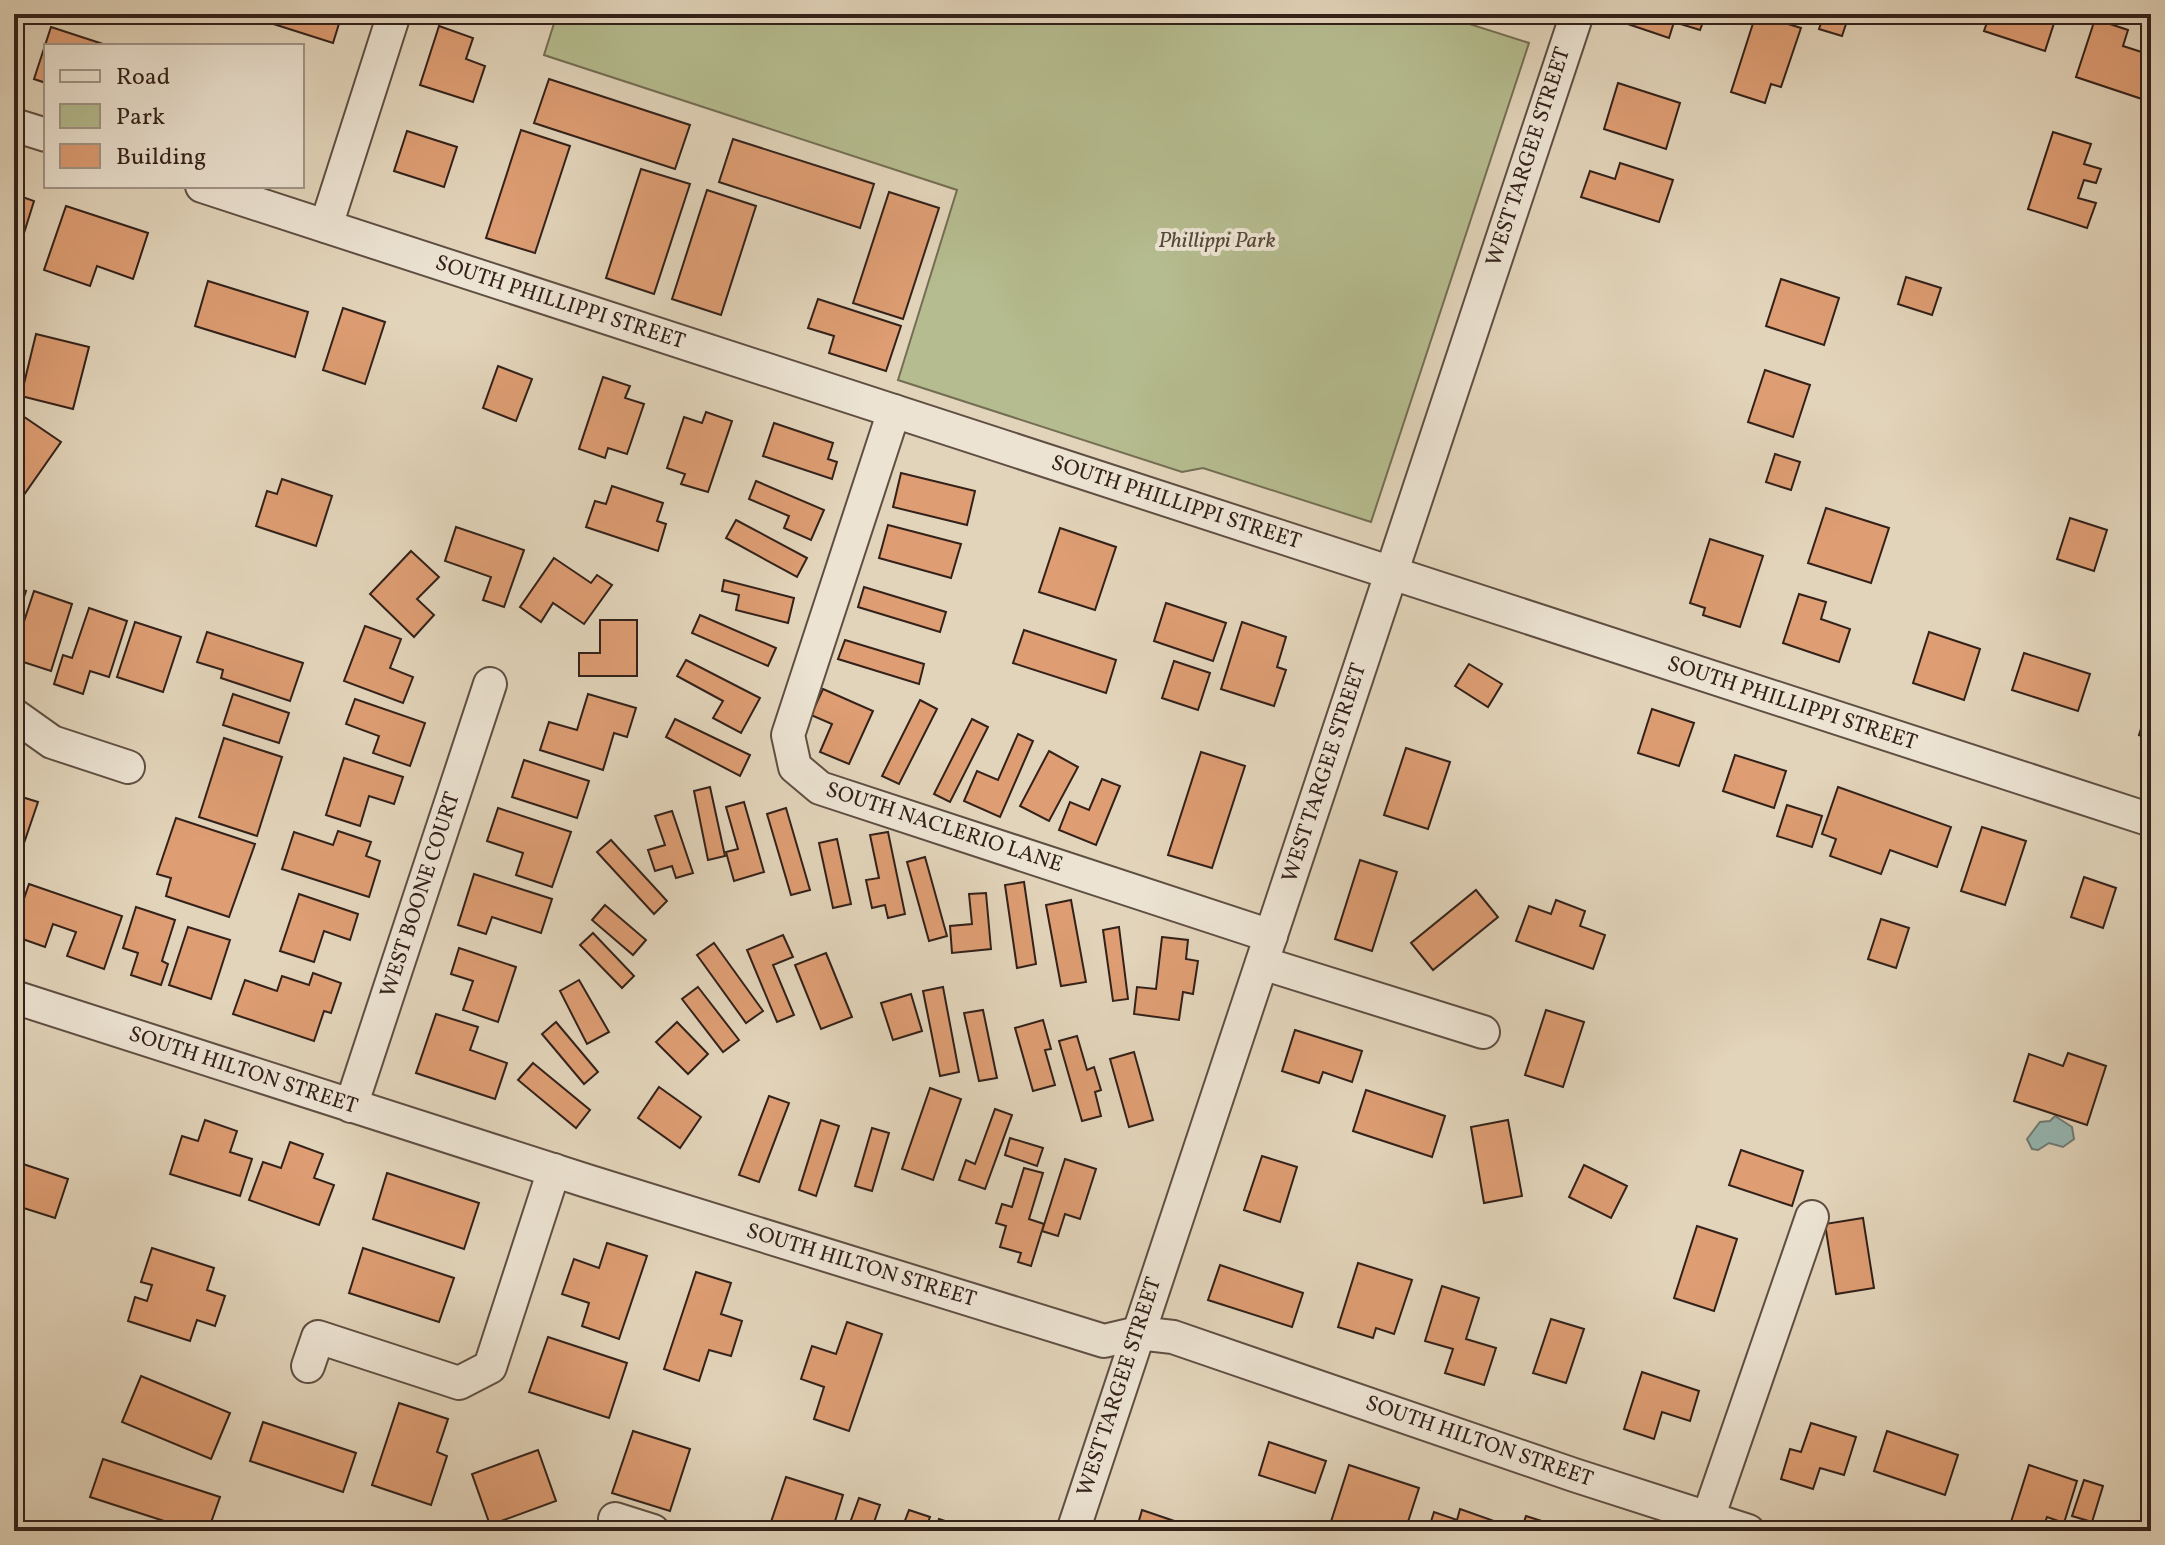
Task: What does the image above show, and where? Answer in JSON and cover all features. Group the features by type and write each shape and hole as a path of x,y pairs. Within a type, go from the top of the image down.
{"street":[{"path":"326,226 394,14"},
{"name":"WEST TARGEE STREET","path":"1073,1531 1577,14"},
{"path":"14,125 44,134"},
{"name":"SOUTH PHILLIPPI STREET","path":"208,188 2151,820"},
{"name":"SOUTH NACLERIO LANE","path":"894,411 788,735 795,767 820,788 1267,949 1483,1032"},
{"name":"WEST BOONE COURT","path":"351,1106 490,684"},
{"path":"14,715 52,742 128,767"},
{"name":"SOUTH HILTON STREET","path":"14,997 351,1106 1104,1341 1138,1333 1173,1337 1748,1531"},
{"path":"308,1366 318,1337 459,1383 490,1367 554,1170"},
{"path":"1708,1518 1812,1217"},
{"path":"615,1519 653,1531"}],"green space":[{"name":"Phillippi Park","path":"557,14 1438,14 1529,43 1371,522 1203,468 1182,472 898,380 957,190 544,55"}],"water":[{"path":"2055,1116 2072,1127 2074,1139 2063,1147 2049,1143 2038,1150 2032,1149 2027,1139 2040,1122 2050,1121"}],"building":[{"path":"263,14 342,14 333,43 261,20"},
{"path":"1628,14 1706,14 1700,30 1674,22 1669,38 1625,23"},
{"path":"1756,14 1801,28 1781,87 1771,84 1765,103 1731,92"},
{"path":"1824,14 1861,14 1858,21 1848,18 1842,36 1819,29"},
{"path":"1990,14 2057,14 2045,51 1984,31"},
{"path":"2095,19 2128,30 2123,46 2151,55 2151,102 2076,77"},
{"path":"439,26 473,38 466,59 485,66 473,102 420,85"},
{"path":"51,27 103,44 45,44"},
{"path":"44,48 44,82 34,79"},
{"path":"549,79 690,125 675,169 534,123"},
{"path":"1618,83 1680,103 1666,149 1604,129"},
{"path":"521,130 570,146 535,253 486,238"},
{"path":"407,131 457,147 444,187 394,171"},
{"path":"2053,132 2091,144 2084,164 2101,169 2096,183 2084,180 2078,198 2096,203 2087,228 2028,209"},
{"path":"733,139 874,184 860,228 719,182"},
{"path":"1620,163 1673,180 1659,222 1581,197 1590,171 1615,179"},
{"path":"641,169 690,184 654,294 606,278"},
{"path":"707,190 756,206 721,315 672,299"},
{"path":"889,192 939,208 903,319 853,303"},
{"path":"14,194 34,201 24,233 14,230"},
{"path":"66,206 148,233 133,279 97,266 90,286 44,270"},
{"path":"1906,277 1941,288 1932,315 1898,304"},
{"path":"1781,279 1839,298 1824,345 1766,326"},
{"path":"208,281 308,312 295,357 195,326"},
{"path":"818,299 901,326 886,371 829,353 834,336 808,328"},
{"path":"343,308 385,322 365,384 323,370"},
{"path":"36,334 89,347 73,409 21,396"},
{"path":"498,366 532,379 516,421 483,408"},
{"path":"1765,370 1810,385 1793,437 1748,422"},
{"path":"603,377 630,386 625,398 644,404 627,454 608,448 605,458 579,449"},
{"path":"14,410 61,442 21,499 14,494"},
{"path":"706,412 732,421 708,492 681,484 685,474 667,468 684,417 702,423"},
{"path":"774,423 833,443 828,459 837,462 832,479 763,456"},
{"path":"1775,454 1800,462 1791,490 1766,482"},
{"path":"901,473 975,491 967,525 893,507"},
{"path":"282,479 332,496 316,546 256,526 267,491 277,494"},
{"path":"756,481 824,510 811,540 784,528 789,516 749,499"},
{"path":"612,486 663,503 657,521 666,524 658,551 586,527 595,501 606,504"},
{"path":"1826,508 1889,528 1871,583 1808,563"},
{"path":"2070,518 2107,530 2094,571 2057,559"},
{"path":"736,520 807,558 797,577 726,538"},
{"path":"888,525 961,544 951,578 879,558"},
{"path":"456,527 524,550 504,607 483,600 491,577 445,561"},
{"path":"1060,528 1116,547 1095,610 1039,592"},
{"path":"1710,539 1763,556 1740,627 1703,615 1705,608 1690,603"},
{"path":"411,551 439,577 417,599 434,615 414,637 370,594"},
{"path":"554,558 591,583 597,575 612,585 584,624 553,603 541,622 520,607"},
{"path":"724,580 794,598 788,623 736,610 739,595 722,591"},
{"path":"14,587 26,591 14,627"},
{"path":"864,587 946,612 940,632 858,607"},
{"path":"34,591 72,604 51,671 14,659"},
{"path":"1799,594 1826,602 1821,619 1850,629 1839,662 1783,643"},
{"path":"1166,603 1226,623 1213,661 1154,641"},
{"path":"89,608 127,621 109,677 90,671 83,694 54,684 63,655 72,658"},
{"path":"700,615 776,648 768,666 692,633"},
{"path":"600,620 637,620 637,676 579,676 579,653 600,653"},
{"path":"135,622 181,637 163,692 117,677"},
{"path":"1242,622 1286,637 1277,667 1286,670 1274,706 1221,689"},
{"path":"365,626 401,639 390,668 413,677 403,703 344,681"},
{"path":"1024,630 1116,660 1106,693 1013,663"},
{"path":"207,632 303,663 290,701 221,678 223,670 197,662"},
{"path":"1929,632 1980,649 1964,700 1913,683"},
{"path":"845,640 924,664 919,684 838,659"},
{"path":"2024,653 2090,674 2078,711 2012,690"},
{"path":"686,660 760,698 741,733 713,718 723,701 677,676"},
{"path":"1174,661 1210,673 1198,710 1162,698"},
{"path":"1469,664 1502,684 1488,707 1455,686"},
{"path":"823,689 873,711 849,764 820,752 832,724 811,715"},
{"path":"233,694 289,713 279,743 223,725"},
{"path":"588,694 636,708 627,737 614,733 603,770 540,750 549,722 577,730"},
{"path":"2151,697 2151,739 2139,735"},
{"path":"355,699 425,723 410,766 373,753 379,736 346,724"},
{"path":"920,700 937,709 899,784 882,776"},
{"path":"1652,709 1694,723 1679,766 1638,753"},
{"path":"675,719 750,755 740,776 666,737"},
{"path":"972,719 988,727 950,802 934,794"},
{"path":"1018,734 1033,741 1000,817 964,801 977,771 998,780"},
{"path":"224,738 282,757 257,836 199,817"},
{"path":"1406,748 1450,762 1428,829 1384,815"},
{"path":"1049,751 1078,767 1049,821 1020,806"},
{"path":"1201,752 1245,766 1212,868 1168,855"},
{"path":"1735,755 1786,771 1774,808 1723,791"},
{"path":"344,758 403,777 394,804 369,796 360,826 326,815"},
{"path":"524,760 589,781 577,818 512,797"},
{"path":"1102,779 1120,786 1096,845 1059,830 1070,802 1089,810"},
{"path":"14,787 24,790 22,797 38,802 23,846 14,843"},
{"path":"710,787 725,856 708,860 694,791"},
{"path":"1838,787 1951,827 1937,867 1890,850 1881,874 1830,856 1836,839 1822,834"},
{"path":"744,802 764,872 734,881 726,852 738,849 726,807"},
{"path":"1787,805 1822,816 1812,847 1777,836"},
{"path":"498,808 571,832 552,887 516,875 523,853 487,841"},
{"path":"786,808 810,890 791,895 767,814"},
{"path":"672,811 693,873 676,878 672,866 655,871 648,850 665,845 655,816"},
{"path":"176,818 255,844 229,917 166,896 171,878 157,874"},
{"path":"1982,827 2026,841 2005,905 1961,891"},
{"path":"338,831 371,842 366,856 380,861 369,897 282,869 294,832 333,845"},
{"path":"888,832 905,914 888,918 885,905 872,908 866,880 879,878 870,835"},
{"path":"837,839 851,904 833,908 819,843"},
{"path":"611,840 667,901 654,914 597,852"},
{"path":"925,857 947,936 929,941 907,862"},
{"path":"1360,860 1397,872 1372,951 1335,939"},
{"path":"474,874 552,899 541,933 492,917 486,934 458,925"},
{"path":"2084,877 2116,888 2103,928 2071,917"},
{"path":"1024,882 1036,964 1017,968 1005,885"},
{"path":"29,884 122,916 104,969 67,956 76,932 53,924 45,947 14,936"},
{"path":"1476,890 1498,917 1433,970 1411,943"},
{"path":"986,893 991,949 952,953 950,926 972,924 969,894"},
{"path":"299,894 358,914 350,940 324,931 314,962 280,951"},
{"path":"1071,900 1086,982 1061,986 1046,905"},
{"path":"1556,900 1585,911 1580,926 1605,935 1593,969 1516,941 1529,906 1551,914"},
{"path":"605,905 646,940 633,955 592,920"},
{"path":"136,907 175,920 162,961 168,964 161,985 131,975 138,953 123,948"},
{"path":"1881,919 1909,928 1896,968 1868,959"},
{"path":"188,927 230,940 211,999 169,985"},
{"path":"1119,927 1128,999 1113,1001 1103,930"},
{"path":"593,933 634,976 622,988 580,945"},
{"path":"783,935 793,957 773,965 794,1015 777,1022 747,950"},
{"path":"1162,937 1188,940 1186,959 1198,961 1193,994 1183,992 1179,1020 1134,1014 1137,987 1156,989"},
{"path":"714,943 763,1011 746,1023 697,955"},
{"path":"459,948 516,967 498,1022 463,1010 473,981 451,974"},
{"path":"826,953 852,1017 821,1029 795,965"},
{"path":"313,973 341,983 331,1013 324,1011 314,1041 233,1014 245,980 277,991 282,976 309,985"},
{"path":"579,980 609,1032 587,1044 560,991"},
{"path":"698,987 739,1040 723,1052 682,999"},
{"path":"943,987 959,1072 940,1076 923,991"},
{"path":"911,994 922,1031 893,1040 881,1003"},
{"path":"983,1010 997,1078 979,1081 964,1013"},
{"path":"1546,1010 1584,1022 1563,1087 1525,1075"},
{"path":"436,1014 478,1027 470,1050 507,1063 495,1099 416,1073"},
{"path":"1043,1020 1051,1049 1045,1050 1055,1085 1033,1091 1015,1028"},
{"path":"556,1022 598,1072 584,1084 542,1034"},
{"path":"677,1022 708,1054 688,1074 656,1042"},
{"path":"1295,1030 1362,1051 1352,1082 1323,1072 1319,1083 1282,1071"},
{"path":"1077,1036 1087,1070 1094,1067 1101,1090 1095,1092 1101,1116 1082,1121 1059,1041"},
{"path":"1134,1052 1153,1120 1129,1127 1110,1059"},
{"path":"2068,1053 2106,1066 2087,1125 2014,1101 2029,1054 2063,1066"},
{"path":"533,1063 590,1110 576,1128 518,1080"},
{"path":"659,1087 701,1117 680,1148 638,1118"},
{"path":"930,1088 961,1099 933,1180 902,1169"},
{"path":"1366,1090 1445,1116 1432,1157 1353,1131"},
{"path":"769,1096 789,1103 759,1182 739,1175"},
{"path":"995,1109 1012,1115 985,1189 959,1180 966,1160 975,1164"},
{"path":"205,1120 237,1131 230,1152 252,1159 240,1196 170,1174 182,1136 198,1141"},
{"path":"821,1120 839,1126 816,1196 799,1190"},
{"path":"1508,1120 1522,1196 1484,1203 1471,1127"},
{"path":"872,1128 889,1133 872,1191 855,1186"},
{"path":"1010,1138 1043,1148 1037,1166 1005,1155"},
{"path":"290,1142 323,1154 314,1178 334,1185 319,1225 249,1200 263,1162 281,1168"},
{"path":"1741,1150 1803,1171 1792,1206 1729,1185"},
{"path":"1262,1156 1297,1167 1280,1222 1244,1210"},
{"path":"1065,1159 1096,1169 1080,1219 1065,1214 1058,1236 1042,1231"},
{"path":"14,1161 68,1179 55,1218 14,1205"},
{"path":"1584,1165 1627,1186 1611,1218 1569,1197"},
{"path":"1024,1168 1043,1173 1029,1219 1044,1224 1031,1266 1018,1262 1021,1253 1000,1247 1006,1226 996,1223 1002,1204 1012,1207"},
{"path":"387,1173 479,1203 464,1249 373,1219"},
{"path":"1863,1218 1874,1288 1836,1294 1825,1224"},
{"path":"1697,1226 1737,1239 1714,1311 1674,1298"},
{"path":"607,1243 647,1256 619,1339 582,1326 589,1303 562,1294 574,1259 599,1268"},
{"path":"152,1248 214,1268 207,1290 225,1296 215,1326 197,1320 190,1341 128,1321 135,1297 147,1301 152,1285 141,1282"},
{"path":"363,1248 454,1278 439,1322 349,1293"},
{"path":"1358,1263 1412,1280 1394,1334 1376,1328 1373,1338 1338,1327"},
{"path":"1220,1265 1303,1293 1292,1327 1208,1300"},
{"path":"696,1272 731,1283 721,1314 742,1321 731,1356 709,1350 699,1381 664,1369"},
{"path":"1442,1286 1479,1298 1466,1339 1496,1348 1484,1385 1445,1373 1453,1349 1425,1341"},
{"path":"1551,1319 1584,1329 1566,1383 1533,1373"},
{"path":"847,1322 882,1334 849,1431 814,1419 824,1387 801,1379 812,1346 836,1354"},
{"path":"548,1337 627,1363 609,1418 529,1392"},
{"path":"1642,1372 1699,1391 1690,1421 1662,1412 1654,1439 1624,1429"},
{"path":"141,1376 230,1413 211,1459 122,1422"},
{"path":"399,1403 448,1419 437,1452 447,1456 431,1505 372,1485"},
{"path":"263,1422 356,1453 343,1492 250,1461"},
{"path":"1811,1423 1856,1437 1844,1475 1820,1468 1813,1489 1781,1479 1790,1449 1801,1452"},
{"path":"633,1431 690,1449 670,1511 612,1493"},
{"path":"1887,1431 1958,1455 1945,1495 1874,1471"},
{"path":"1269,1442 1326,1461 1315,1493 1259,1475"},
{"path":"538,1450 556,1501 490,1525 472,1474"},
{"path":"103,1459 220,1497 208,1531 195,1531 90,1497"},
{"path":"1349,1465 1419,1488 1405,1531 1328,1531"},
{"path":"2029,1465 2077,1481 2064,1523 2047,1517 2042,1531 2010,1525"},
{"path":"786,1477 843,1495 832,1531 768,1531"},
{"path":"2084,1480 2103,1486 2092,1522 2072,1516"},
{"path":"859,1498 880,1505 871,1531 847,1531"},
{"path":"1460,1509 1497,1522 1494,1531 1428,1531 1434,1512 1457,1520"},
{"path":"909,1510 930,1517 925,1531 901,1531"},
{"path":"1142,1510 1183,1524 1181,1531 1136,1531"},
{"path":"1526,1516 1573,1531 1521,1531"},
{"path":"939,1519 976,1531 935,1531"}]}
